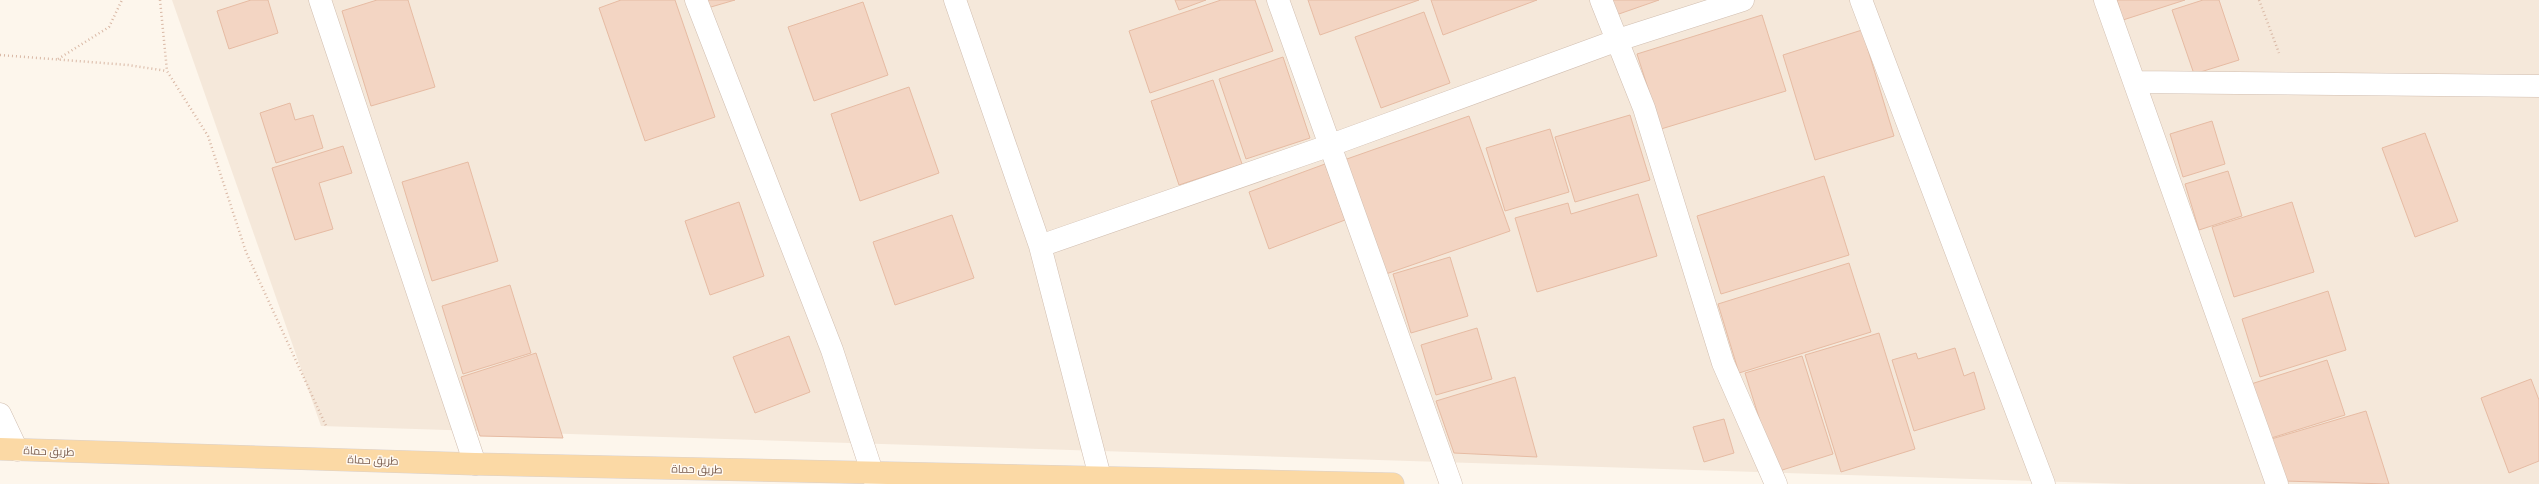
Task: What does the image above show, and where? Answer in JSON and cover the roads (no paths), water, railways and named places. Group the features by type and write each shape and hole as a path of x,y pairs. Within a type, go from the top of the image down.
{"main road":[{"name":"طريق حماة","path":"9,450 342,459 874,478 1100,477 1393,484"}],"street":[{"path":"320,0 475,464"},
{"path":"696,0 832,350 874,478"},
{"path":"955,0 1040,246 1100,477"},
{"path":"1278,0 1451,484"},
{"path":"1601,0 1644,108 1723,363 1776,484"},
{"path":"1040,246 1331,145 1618,40 1743,0"},
{"path":"1861,0 2044,484"},
{"path":"2105,0 2276,484"},
{"path":"2135,82 2539,86"},
{"path":"0,414 9,450"}]}
